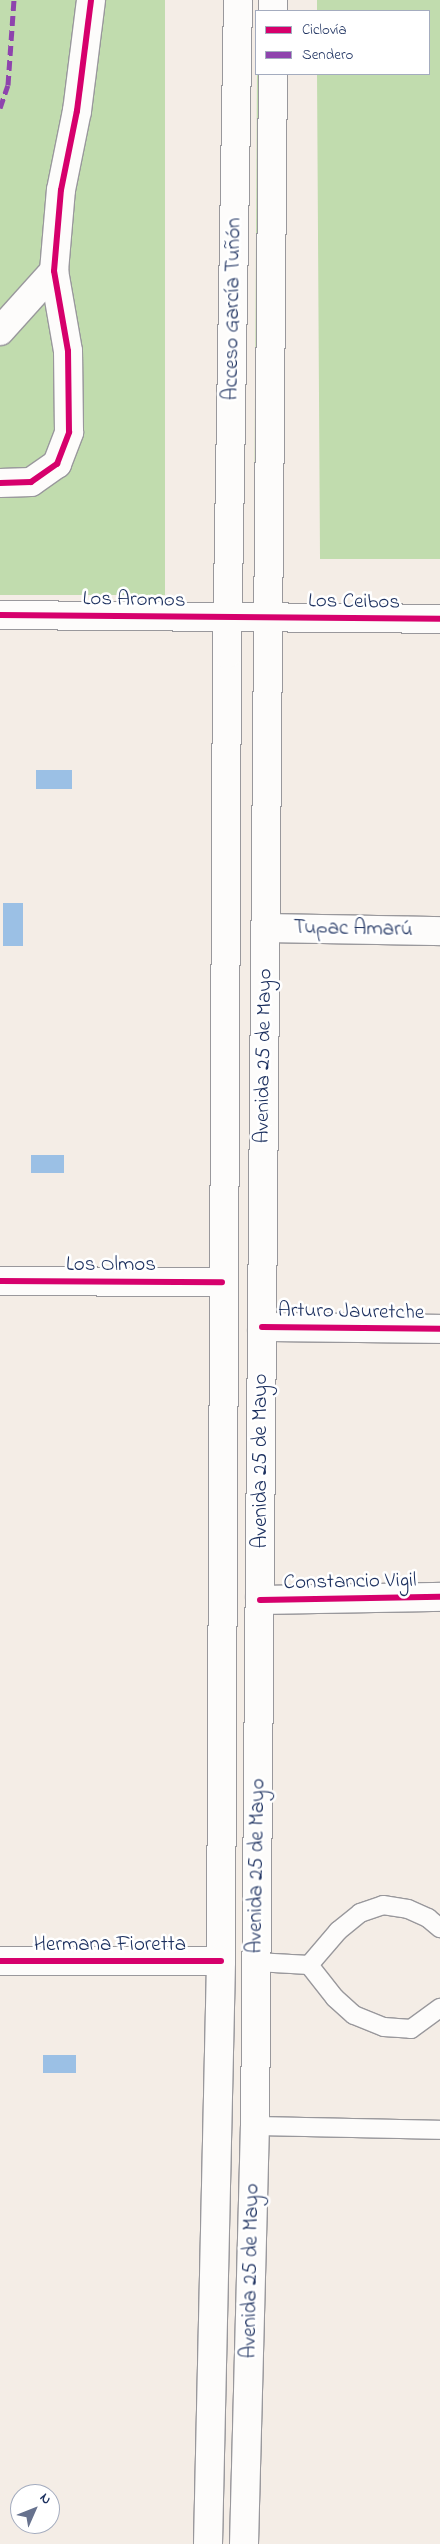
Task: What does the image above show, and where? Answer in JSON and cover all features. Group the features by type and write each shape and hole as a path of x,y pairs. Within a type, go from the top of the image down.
{"main road":[{"path":"0,483 31,482 57,464 69,432 68,352 54,271 61,190 77,111 91,0"},
{"name":"Acceso García Tuñón","path":"227,618 238,0"},
{"name":"Acceso García Tuñón","path":"268,617 273,75"},
{"path":"0,331 54,271"},
{"name":"Los Aromos","path":"0,615 268,617"},
{"name":"Avenida 25 de Mayo","path":"244,2544 255,2126 268,617"},
{"name":"Los Ceibos","path":"268,617 440,619"},
{"name":"Avenida 25 de Mayo","path":"208,2544 221,1961 222,1282 227,618"},
{"name":"Tupac Amarú","path":"266,928 440,931"},
{"name":"Los Olmos","path":"0,1281 262,1282"},
{"name":"Arturo Jauretche","path":"222,1327 440,1329"},
{"name":"Constancio Vigil","path":"260,1600 440,1597"},
{"name":"Hermana Fioretta","path":"0,1961 256,1962"}],"lane":[{"path":"309,1965 338,1930 360,1914 383,1906 408,1909 428,1918 440,1928"},
{"path":"256,1962 309,1965 335,1998 354,2015 384,2027 411,2029 440,2008"},
{"path":"255,2126 440,2130"}],"green space":[{"path":"0,0 165,0 165,595 0,595"},
{"path":"317,0 440,0 440,559 320,559 317,75 430,75 430,10 317,10"},
{"path":"257,75 262,75 258,555 254,555"}],"water":[{"path":"36,770 72,770 72,789 36,789"},
{"path":"3,903 23,903 23,946 3,946"},
{"path":"31,1155 64,1155 64,1173 31,1173"},
{"path":"43,2055 76,2055 76,2073 43,2073"}],"marked path":[{"path":"0,108 8,85 14,0"}],"cycle path":[{"path":"0,483 31,482 57,464 69,432 68,351 54,271 61,190 77,111 91,0"},
{"path":"0,615 440,619"},
{"path":"0,1281 222,1282"},
{"path":"262,1327 440,1329"},
{"path":"260,1600 440,1597"},
{"path":"0,1961 221,1961"}]}
